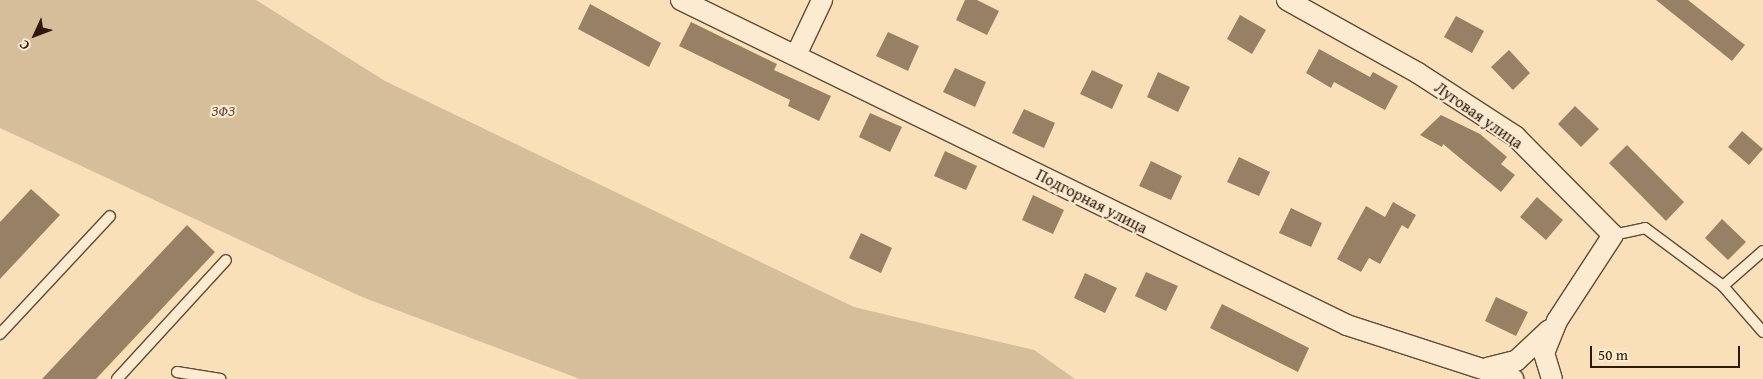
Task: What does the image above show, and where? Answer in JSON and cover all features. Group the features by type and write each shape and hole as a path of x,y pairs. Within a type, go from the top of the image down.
{"street":[{"name":"Подгорная улица","path":"681,0 797,54 1347,325 1487,368 1513,379"},
{"path":"797,54 822,0"},
{"name":"Луговая улица","path":"1287,0 1418,73 1515,136 1613,234"},
{"path":"1487,368 1525,356 1557,321 1613,234"},
{"path":"1552,379 1544,353 1557,321"}],"lane":[{"path":"0,334 110,216"},
{"path":"1613,234 1645,228 1723,286 1763,332"},
{"path":"1723,286 1763,251"},
{"path":"117,379 226,260"},
{"path":"178,372 220,379"}],"green space":[{"name":"ЗФЗ","path":"0,0 256,0 385,81 854,307 1034,350 1075,379 580,379 362,297 0,128"}],"building":[{"path":"965,0 977,0 999,11 987,35 956,20"},
{"path":"1656,0 1688,0 1745,45 1732,61"},
{"path":"590,4 661,43 649,67 578,29"},
{"path":"1240,15 1266,30 1252,54 1227,39"},
{"path":"1456,16 1484,31 1472,53 1444,37"},
{"path":"691,22 777,64 774,70 831,96 819,121 788,106 790,100 679,46"},
{"path":"888,32 919,46 908,71 876,56"},
{"path":"1319,49 1370,77 1373,72 1398,86 1385,110 1334,82 1331,88 1306,73"},
{"path":"1509,50 1530,73 1513,90 1491,67"},
{"path":"955,68 986,82 975,107 943,92"},
{"path":"1092,70 1123,85 1112,109 1080,94"},
{"path":"1158,72 1190,87 1178,112 1147,97"},
{"path":"1575,106 1599,129 1581,147 1558,124"},
{"path":"1024,109 1055,123 1044,148 1012,133"},
{"path":"870,113 902,127 890,152 859,137"},
{"path":"1441,115 1480,134 1507,157 1501,164 1515,175 1501,192 1443,144 1442,147 1420,135"},
{"path":"1742,131 1763,149 1749,165 1728,147"},
{"path":"1627,145 1684,202 1666,221 1609,163"},
{"path":"945,151 977,166 966,190 934,176"},
{"path":"1239,157 1270,172 1259,196 1227,182"},
{"path":"1151,161 1182,176 1171,200 1139,186"},
{"path":"31,189 60,215 0,279 0,222"},
{"path":"1033,195 1064,210 1053,234 1022,220"},
{"path":"1537,197 1563,220 1546,240 1520,217"},
{"path":"1393,202 1416,215 1408,229 1402,225 1380,264 1369,258 1361,272 1337,259 1366,206 1385,217"},
{"path":"1291,208 1322,223 1311,247 1279,233"},
{"path":"1722,219 1746,242 1728,260 1705,238"},
{"path":"187,225 215,252 96,379 42,379"},
{"path":"861,233 892,248 881,273 849,258"},
{"path":"1146,272 1178,286 1166,311 1135,296"},
{"path":"1085,273 1117,288 1105,313 1074,298"},
{"path":"1496,297 1528,312 1516,336 1485,321"},
{"path":"1222,304 1309,348 1298,372 1210,328"}]}
